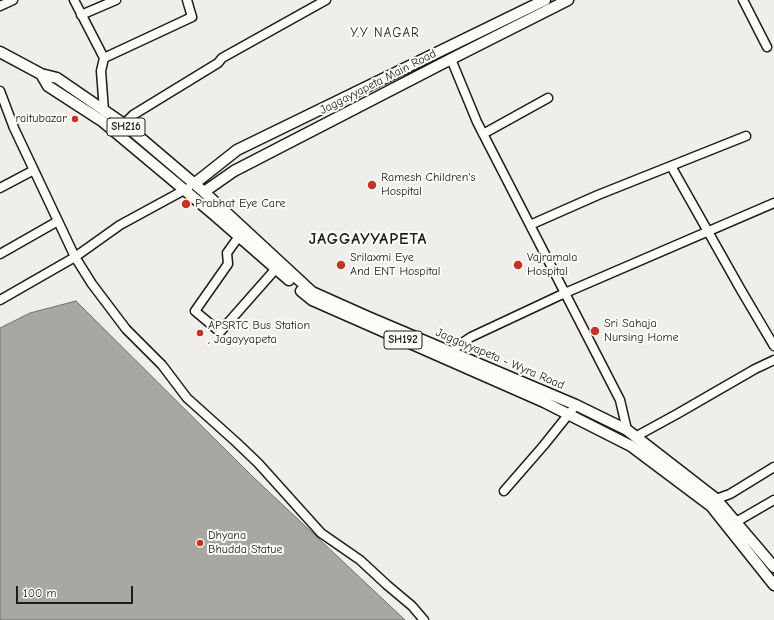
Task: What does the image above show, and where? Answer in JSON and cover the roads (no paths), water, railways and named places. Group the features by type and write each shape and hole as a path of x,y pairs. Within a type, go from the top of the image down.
{"main road":[{"path":"194,184 237,150 545,0"},
{"name":"Jaggayyapeta Main Road","path":"204,192 234,171 568,0"},
{"name":"SH216","path":"0,52 41,74 57,78 124,124 204,192"},
{"name":"SH192","path":"41,74 48,86 102,121 184,190 242,233"},
{"name":"Jaggayyapeta - Wyra Road","path":"204,192 242,233 279,266 312,292 576,405 627,430 716,499 774,567"},
{"name":"SH192","path":"279,266 312,300 544,402 631,446 711,506 774,585"}],"street":[{"path":"0,6 13,0"},
{"path":"74,0 104,58 101,71 104,111"},
{"path":"82,15 116,0"},
{"path":"104,58 192,17 187,0"},
{"path":"124,124 133,115 218,63 222,58 326,0"},
{"path":"743,0 767,48"},
{"path":"451,59 477,122 620,400 627,430"},
{"path":"0,91 14,128 75,257 92,284 126,329 162,365 187,398 258,463 321,533 360,560 412,606 424,620"},
{"path":"483,134 548,98"},
{"path":"530,225 598,195 746,136"},
{"path":"671,166 740,290 774,346"},
{"path":"0,188 34,170"},
{"path":"0,300 75,257 120,225 194,184"},
{"path":"452,352 471,337 565,293 774,203"},
{"path":"0,254 58,221"},
{"path":"242,233 226,253 228,264 195,311 220,332 279,266"},
{"path":"635,437 755,369 774,360"},
{"path":"504,491 576,405"},
{"path":"716,499 730,494 774,467"},
{"path":"736,522 774,500"}],"place":[{"name":"raitubazar","path":"75,119"},
{"name":"Ramesh Children's Hospital","path":"372,185"},
{"name":"Prabhat Eye Care","path":"186,204"},
{"name":"Srilaxmi Eye And ENT Hospital","path":"341,265"},
{"name":"Vajramala Hospital","path":"518,265"},
{"name":"Sri Sahaja Nursing Home","path":"595,331"},
{"name":"APSRTC Bus Station , Jagayyapeta","path":"200,333"},
{"name":"Dhyana Bhudda Statue","path":"200,543"}],"district":[{"name":"Y.Y NAGAR","path":"385,33"},
{"name":"JAGGAYYAPETA","path":"368,239"}]}
